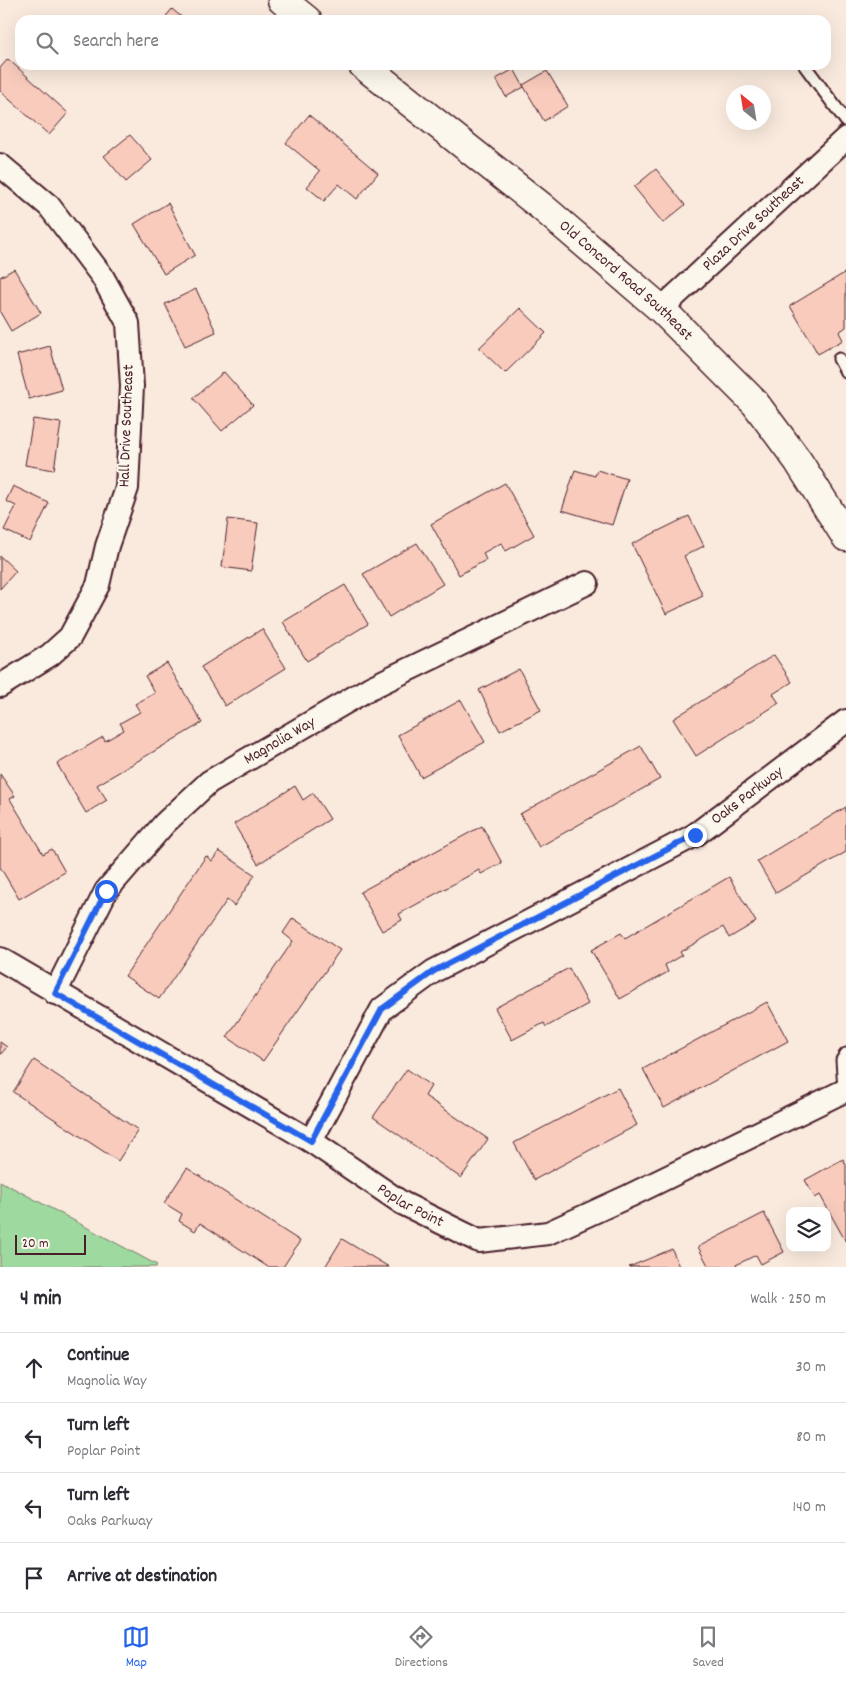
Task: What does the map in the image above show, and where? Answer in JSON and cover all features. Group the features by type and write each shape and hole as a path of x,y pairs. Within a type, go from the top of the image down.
{"street":[{"path":"282,0 301,15"},
{"name":"Old Concord Road Southeast","path":"369,70 542,207 661,309 755,403 843,525"},
{"name":"Plaza Drive Southeast","path":"661,309 846,138"},
{"name":"Hall Drive Southeast","path":"0,165 49,206 102,276 128,323 132,386 127,488 108,546 98,585 70,636 50,655 0,686"},
{"name":"Magnolia Way","path":"55,993 106,891 165,823 209,782 370,688 587,583"},
{"name":"Oaks Parkway","path":"311,1141 382,1009 434,971 695,835 846,721"},
{"name":"Poplar Point","path":"0,959 55,993 311,1141 402,1203 479,1241 548,1233 629,1196 845,1090"}],"lane":[{"path":"809,70 846,121"},
{"path":"839,359 846,372"},
{"path":"845,1090 842,1060 846,1054"}],"green space":[{"path":"0,1181 157,1265 156,1267 0,1267"}],"building":[{"path":"172,9 179,15 167,15"},
{"path":"8,59 15,65 15,70 20,70 68,113 49,135 0,91 0,68"},
{"path":"515,70 524,87 506,97 496,79"},
{"path":"547,71 568,106 544,121 523,85"},
{"path":"309,115 378,173 357,199 339,184 324,201 307,187 320,171 286,143"},
{"path":"130,135 152,160 126,182 104,156"},
{"path":"656,169 685,205 663,223 634,187"},
{"path":"168,203 195,255 164,274 134,224"},
{"path":"14,269 41,313 11,331 0,312 0,277"},
{"path":"846,272 846,327 839,332 843,340 818,354 790,306"},
{"path":"196,289 216,332 185,346 165,304"},
{"path":"520,308 546,333 505,373 479,348"},
{"path":"50,346 62,390 29,399 17,355"},
{"path":"224,372 253,405 222,431 193,398"},
{"path":"33,419 61,423 54,470 25,465"},
{"path":"575,470 595,476 597,470 627,479 612,525 562,510"},
{"path":"505,483 534,535 506,551 501,543 483,553 486,560 459,575 431,524"},
{"path":"13,486 49,503 30,542 4,530 16,506 6,501"},
{"path":"689,516 704,546 684,556 703,596 666,614 632,544"},
{"path":"228,519 258,523 251,571 222,567"},
{"path":"417,543 443,584 389,617 363,574"},
{"path":"0,556 16,571 0,589"},
{"path":"345,585 368,624 307,661 283,622"},
{"path":"262,629 286,668 225,706 201,667"},
{"path":"774,655 792,682 773,694 779,703 696,756 673,719"},
{"path":"167,663 202,723 97,785 107,800 86,813 57,764 103,737 105,741 124,730 120,723 140,712 135,704 155,693 145,676"},
{"path":"519,669 541,710 500,731 479,690"},
{"path":"461,700 485,742 421,777 398,735"},
{"path":"641,746 660,779 539,847 520,814"},
{"path":"0,774 15,796 10,799 43,854 52,849 65,872 19,899 0,867"},
{"path":"295,786 303,800 313,793 330,819 258,864 234,824"},
{"path":"846,807 846,852 776,893 757,861"},
{"path":"482,826 502,863 481,874 479,870 399,914 402,920 382,931 360,892"},
{"path":"219,851 255,875 234,906 227,900 159,999 125,976 206,856 212,861"},
{"path":"729,877 756,922 729,938 723,927 680,952 682,955 665,965 668,972 620,999 591,950 621,933 625,938"},
{"path":"293,918 340,950 263,1061 227,1037 293,941 283,933"},
{"path":"569,968 588,1004 546,1027 544,1023 512,1040 495,1008"},
{"path":"767,1002 788,1041 664,1108 643,1069"},
{"path":"0,1042 7,1047 0,1055"},
{"path":"34,1060 138,1130 118,1161 13,1092"},
{"path":"407,1069 431,1086 425,1096 488,1139 461,1178 373,1117"},
{"path":"618,1088 637,1125 534,1180 514,1143"},
{"path":"843,1159 846,1165 846,1242 831,1215 831,1207 827,1207 820,1195 815,1198 805,1180"},
{"path":"187,1168 300,1241 283,1267 268,1267 200,1223 195,1231 179,1221 182,1214 164,1203"},
{"path":"764,1213 784,1252 761,1264 756,1255 736,1265 737,1267 709,1267 698,1247"},
{"path":"342,1239 389,1267 325,1267"},
{"path":"672,1249 679,1267 629,1267"}],"route":[{"path":"106,891 55,993 311,1141 382,1009 434,971 695,835"}]}
